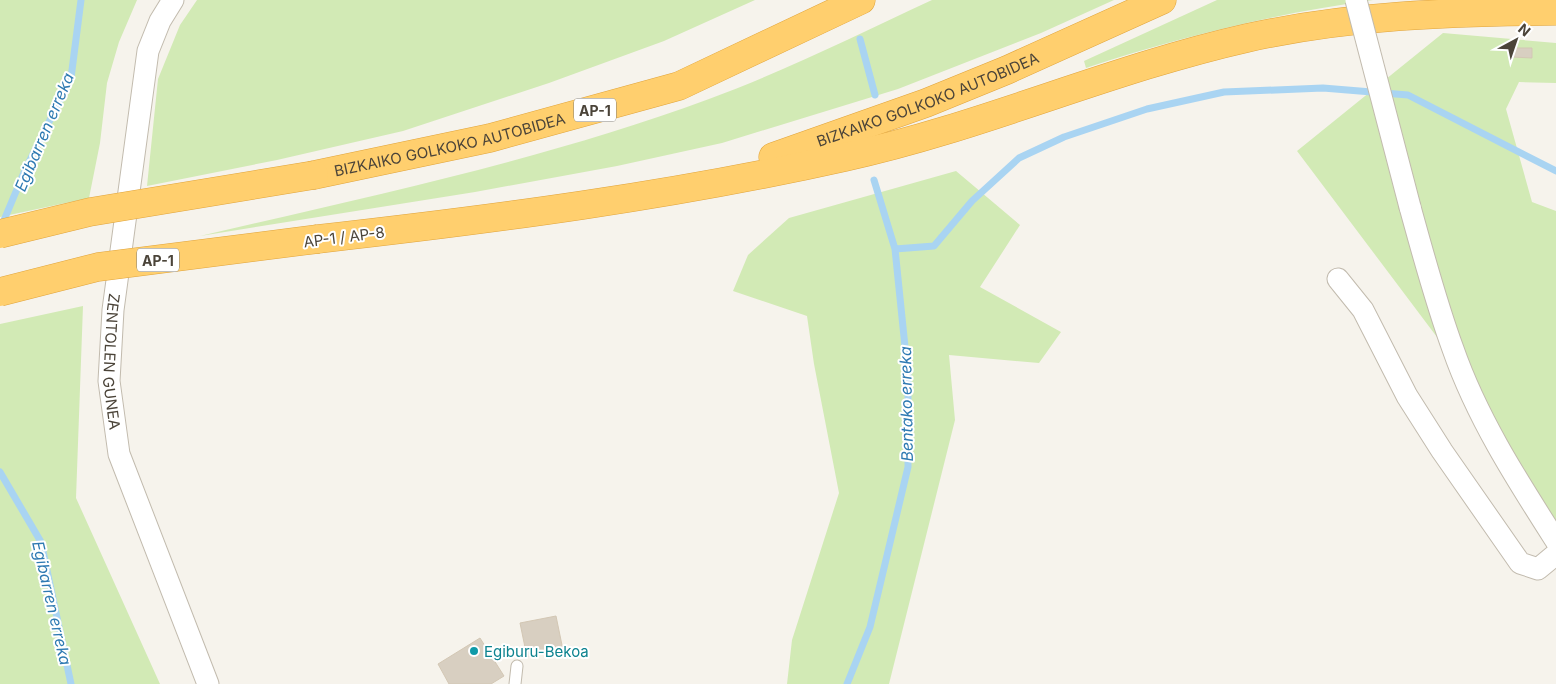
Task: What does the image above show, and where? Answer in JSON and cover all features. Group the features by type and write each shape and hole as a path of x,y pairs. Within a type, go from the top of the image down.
{"highway":[{"name":"BIZKAIKO GOLKOKO AUTOBIDEA","path":"0,234 90,212 314,176 490,138 679,86 862,0"},
{"name":"BIZKAIKO GOLKOKO AUTOBIDEA","path":"689,187 926,103 1007,70 1162,0"},
{"path":"689,187 846,157 933,135 1165,60 1246,38 1326,23 1409,14 1556,11"},
{"path":"1495,12 1556,20"},
{"name":"AP-1 / AP-8","path":"0,292 98,268 514,216 689,187"}],"street":[{"name":"ZENTOLEN GUNEA","path":"174,0 160,21 148,51 113,310 109,381 119,454 208,684"},
{"path":"1356,0 1410,207 1457,358 1482,415 1505,458 1556,541"},
{"path":"1338,279 1363,310 1407,396 1427,428 1520,563 1538,568 1556,554"}],"lane":[{"path":"515,684 517,666"}],"green space":[{"path":"0,0 137,0 119,42 107,83 100,143 89,198 0,217"},
{"path":"197,0 755,0 664,41 549,83 403,131 277,160 147,186 158,79 180,25"},
{"path":"932,0 1114,0 1041,33 898,89 722,143 617,166 475,192 200,236 520,159 647,121 766,76"},
{"path":"1217,0 1373,0 1300,12 1228,27 1086,68 1084,61"},
{"path":"1443,33 1556,43 1556,83 1519,82 1506,109 1532,202 1556,211 1556,522 1458,365 1297,151"},
{"path":"956,171 1020,225 980,287 1061,332 1039,363 949,355 955,420 889,684 787,684 792,640 839,493 814,364 807,316 733,291 748,255 789,218"},
{"path":"83,306 76,498 160,684 0,684 0,324"}],"building":[{"path":"1512,48 1532,48 1532,58 1512,57"},
{"path":"556,616 563,650 527,657 520,623"},
{"name":"Egiburu-Bekoa","path":"480,638 504,676 491,684 449,684 438,664"}],"waterway":[{"name":"Egibarren erreka","path":"2,225 25,170 71,78 81,0"},
{"name":"Bentako erreka","path":"860,39 875,95"},
{"path":"895,249 934,246 972,201 1019,158 1064,137 1147,109 1224,92 1323,88 1408,95 1556,171"},
{"name":"Bentako erreka","path":"847,684 870,627 908,467 908,376 895,249 874,180"},
{"name":"Egibarren erreka","path":"0,472 41,542 71,684"}],"place":[{"name":"Egiburu-Bekoa","path":"474,651"}]}
